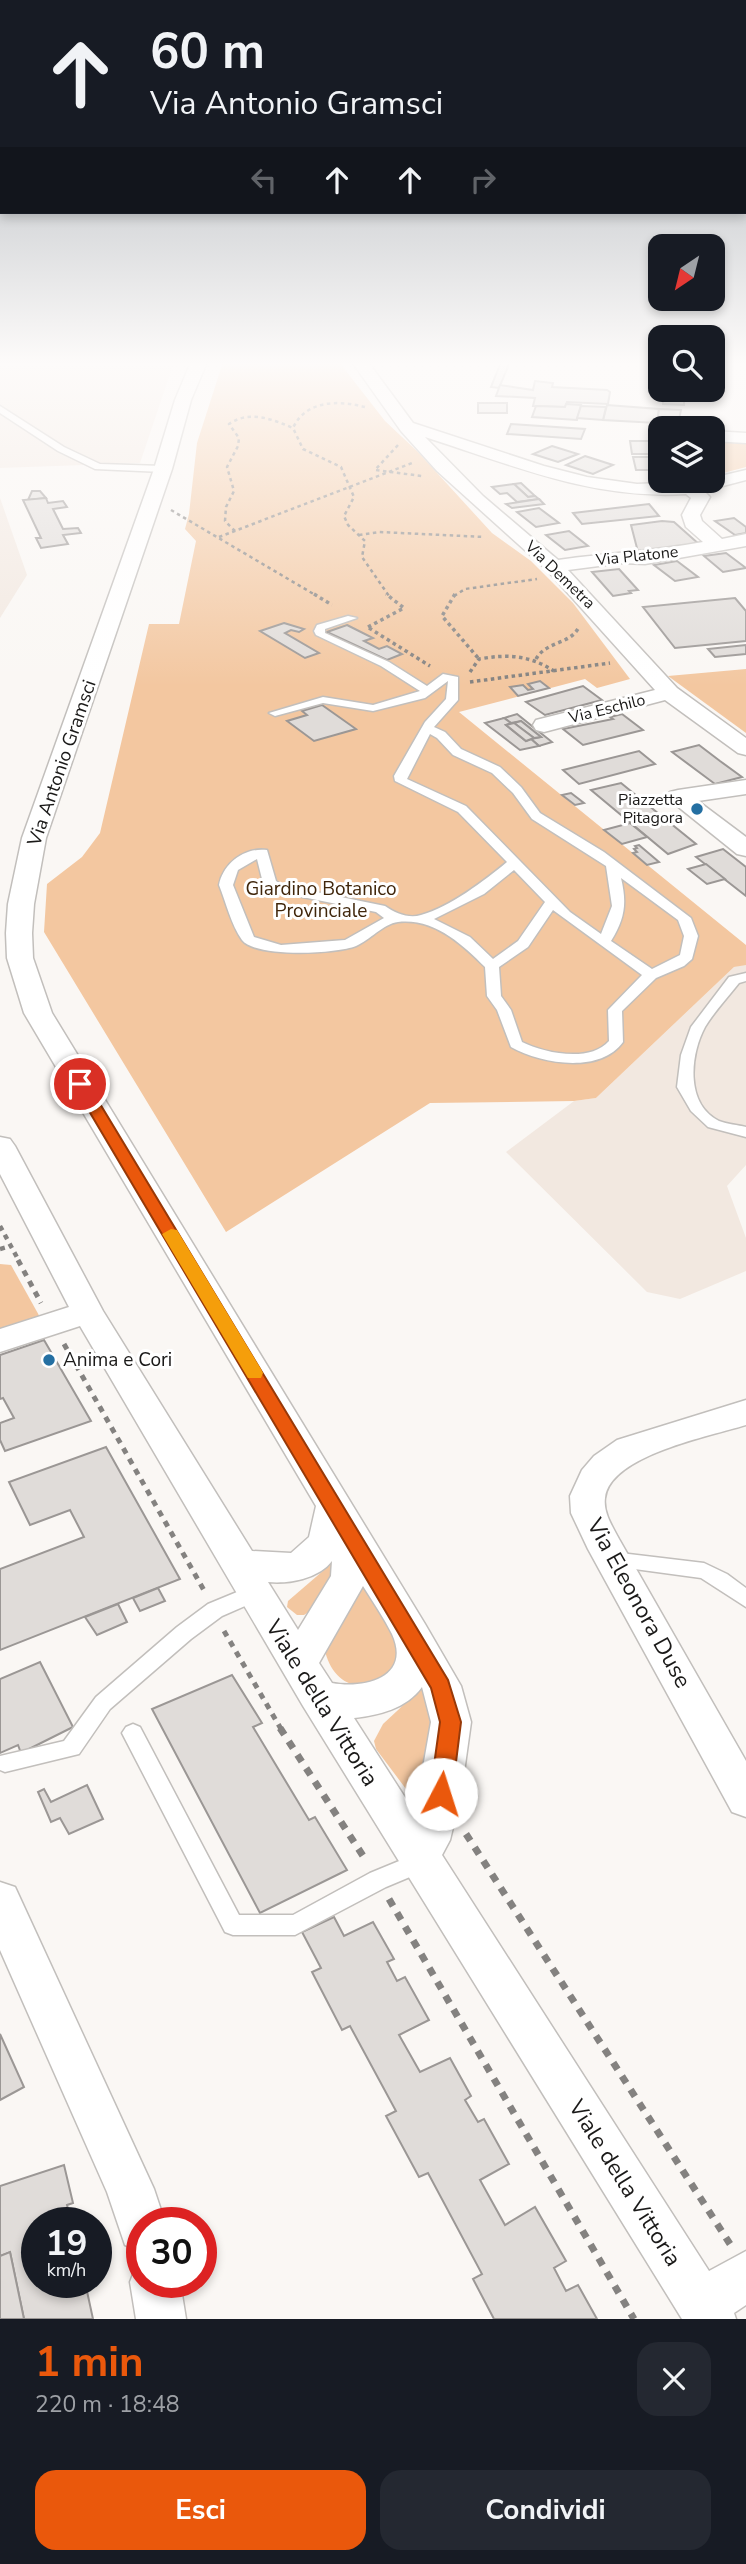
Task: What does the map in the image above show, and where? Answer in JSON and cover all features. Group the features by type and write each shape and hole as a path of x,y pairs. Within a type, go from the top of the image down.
{"street":[{"name":"Via Antonio Gramsci","path":"163,470 34,838 10,898 20,958 38,1013 412,1635 440,1686 451,1722 441,1794 429,1840 420,1859"},
{"name":"Via Demetra","path":"440,470 554,566 592,605 668,693 746,748"},
{"path":"543,470 600,486 648,489"},
{"path":"725,480 746,475"},
{"name":"Via Platone","path":"696,493 701,497 691,515 693,523 719,546"},
{"name":"Via Platone","path":"554,566 622,557 645,558 746,540"},
{"name":"Via Eschilo","path":"544,725 668,693"},
{"path":"738,843 678,797 746,788"},
{"name":"Viale della Vittoria","path":"0,1146 88,1312 308,1680 706,2312"},
{"path":"0,1341 88,1312"},
{"name":"Via Eleonora Duse","path":"746,1412 629,1449 612,1459 590,1489 587,1508 612,1560 746,1798"},
{"path":"247,1578 295,1567 310,1560 343,1521"},
{"path":"343,1521 349,1578 308,1680 331,1700 354,1703 390,1693 410,1673 415,1647 412,1635"},
{"path":"0,1901 130,2189 136,2207"},
{"path":"706,2312 740,2263"},
{"path":"158,2298 161,2319"}],"lane":[{"path":"352,618 321,627 318,631 321,635 385,664 427,691"},
{"path":"275,713 323,700 373,708 421,696 455,679"},
{"path":"455,679 452,700 428,729 400,776 401,781 462,808 565,915 651,975"},
{"path":"394,918 348,944 270,948 248,939 226,885 227,876 230,870 245,858 262,853 270,883 278,888 380,909 394,918 422,920 439,925 465,940 492,966 494,996 504,1010 516,1044 527,1050 562,1057 582,1058 610,1049 616,1042 615,1010 651,975 669,968 687,956 691,943 684,918 599,855 536,816 517,790 496,770 457,752 441,735 428,729"},
{"path":"422,920 479,891 514,863"},
{"path":"603,942 615,925 621,906 612,867"},
{"path":"492,966 523,944 552,902"},
{"path":"746,977 734,980 698,1027 688,1055 685,1087 696,1108 713,1124 746,1132"},
{"path":"612,1560 704,1571 720,1579 746,1599"},
{"path":"5,1763 71,1748 103,1703 184,1633 215,1610 247,1578"},
{"path":"133,1733 233,1925 295,1925 420,1859"}],"path":[{"path":"227,470 234,491 226,507 225,521 235,531"},
{"path":"343,470 354,497 344,516 348,525 365,541 362,557 385,593 404,608 368,627"},
{"path":"376,470 413,474 428,470"},
{"path":"219,537 393,470"},
{"path":"170,510 455,679 481,682 637,660"},
{"path":"359,535 379,532 484,537 475,528"},
{"path":"479,659 442,616 447,606 455,593 465,589 539,579 531,572"},
{"path":"536,659 538,652 573,636 580,628 572,618"},
{"path":"455,679 479,659 507,654 536,659 554,671"},
{"path":"0,1226 52,1324 298,1759 379,1880 634,2319"},
{"path":"0,1249 11,1245"},
{"path":"441,1794 740,2263"}],"shaded area":[{"path":"0,498 27,575 0,618"},
{"path":"746,964 746,1165 727,1186 746,1238 746,1271 680,1299 647,1292 506,1152 574,1101 596,1098 734,967"}],"green space":[{"name":"Giardino Botanico Provinciale","path":"194,470 435,470 492,533 531,561 573,603 630,679 597,688 585,679 459,712 746,945 746,965 734,967 596,1098 574,1101 430,1103 226,1232 44,932 47,884 82,857 100,833 149,624 179,624 196,541 185,529"},
{"path":"746,669 746,733 668,676"},
{"path":"0,1264 11,1265 41,1319 0,1334"},
{"path":"331,1564 333,1566 326,1586 309,1611 304,1615 297,1615 287,1607 288,1601"},
{"path":"364,1578 395,1629 398,1652 393,1667 383,1677 371,1684 358,1685 344,1681 333,1670 325,1651"},
{"path":"426,1684 439,1714 428,1757 406,1789 376,1749 374,1741 383,1724"}],"building":[{"path":"582,470 601,470 593,474"},
{"path":"521,483 535,496 528,497 514,484"},
{"path":"514,484 528,497 535,496 539,499 517,502 507,493 500,494 492,487"},
{"path":"32,491 40,491 46,498 28,500"},
{"path":"46,498 48,503 63,501 67,507 53,509 63,529 78,528 81,533 63,535 68,544 41,548 36,538 41,538 23,500"},
{"path":"539,499 544,504 512,508 506,504"},
{"path":"649,504 659,516 582,524 573,513"},
{"path":"539,508 559,523 536,527 517,512"},
{"path":"734,518 746,527 746,533 735,535 715,521"},
{"path":"674,522 700,545 638,552 631,525"},
{"path":"569,531 588,546 565,550 546,535"},
{"path":"726,553 746,568 723,572 704,556"},
{"path":"677,561 698,577 675,581 654,565"},
{"path":"619,569 638,590 613,596 592,572"},
{"path":"735,598 746,611 746,641 675,648 643,607"},
{"path":"284,623 304,629 285,633 319,653 305,658 260,631"},
{"path":"347,625 373,638 364,641 379,649 387,646 402,654 387,660 327,632"},
{"path":"746,645 746,654 715,657 708,649"},
{"path":"540,681 549,688 518,696 510,687 523,685 528,690 533,689 528,684"},
{"path":"583,686 602,700 545,715 526,702"},
{"path":"322,705 356,729 314,741 287,721 307,715 302,711"},
{"path":"517,714 552,742 539,746 531,739 541,737 521,721 511,723 504,718"},
{"path":"622,714 643,730 583,745 563,729 613,719 610,717"},
{"path":"504,718 511,723 506,725 526,741 531,739 539,746 520,750 485,723"},
{"path":"521,721 541,737 534,738 514,723"},
{"path":"514,723 534,738 526,741 506,725"},
{"path":"699,745 742,777 715,784 672,752"},
{"path":"639,751 655,764 579,784 563,770"},
{"path":"621,783 696,844 668,854 591,790"},
{"path":"571,793 584,803 575,805 562,795"},
{"path":"630,823 647,837 622,844 604,830"},
{"path":"639,845 659,862 647,865 633,853 637,852 635,846"},
{"path":"723,849 746,867 746,896 696,857"},
{"path":"706,864 725,879 707,884 688,869"},
{"path":"44,1340 91,1421 5,1451 0,1440 0,1423 14,1418 3,1398 0,1399 0,1355"},
{"path":"106,1447 180,1579 0,1650 0,1569 84,1537 70,1510 30,1525 9,1482"},
{"path":"158,1588 165,1601 140,1611 133,1598"},
{"path":"118,1604 127,1622 97,1635 85,1617"},
{"path":"40,1662 73,1727 21,1753 18,1745 0,1753 0,1679"},
{"path":"232,1675 262,1723 253,1727 309,1820 315,1817 347,1870 260,1913 152,1709"},
{"path":"87,1785 103,1819 69,1834 60,1818 51,1822 38,1792 44,1789 51,1802"},
{"path":"334,1917 344,1936 373,1922 394,1959 387,1962 397,1981 405,1977 429,2020 399,2035 420,2072 450,2058 471,2096 465,2100 478,2122 484,2119 509,2164 480,2180 505,2225 535,2207 566,2261 554,2268 566,2291 578,2285 597,2319 494,2319 473,2279 482,2274 428,2173 419,2177 386,2116 396,2111 350,2026 342,2030 312,1972 321,1968 302,1932"},
{"path":"0,2034 24,2087 0,2100"},
{"path":"64,2165 73,2203 67,2207 21,2207 21,2298 88,2298 93,2319 24,2319 10,2252 0,2256 0,2186"},
{"path":"10,2252 24,2319 0,2319 0,2256"}],"slow traffic":[{"path":"171,1234 254,1373"}],"place":[{"name":"Piazzetta Pitagora","path":"697,809"},
{"name":"Anima e Cori","path":"49,1360"}],"route":[{"path":"80,1084 412,1635 440,1686 451,1722 441,1794"}]}
